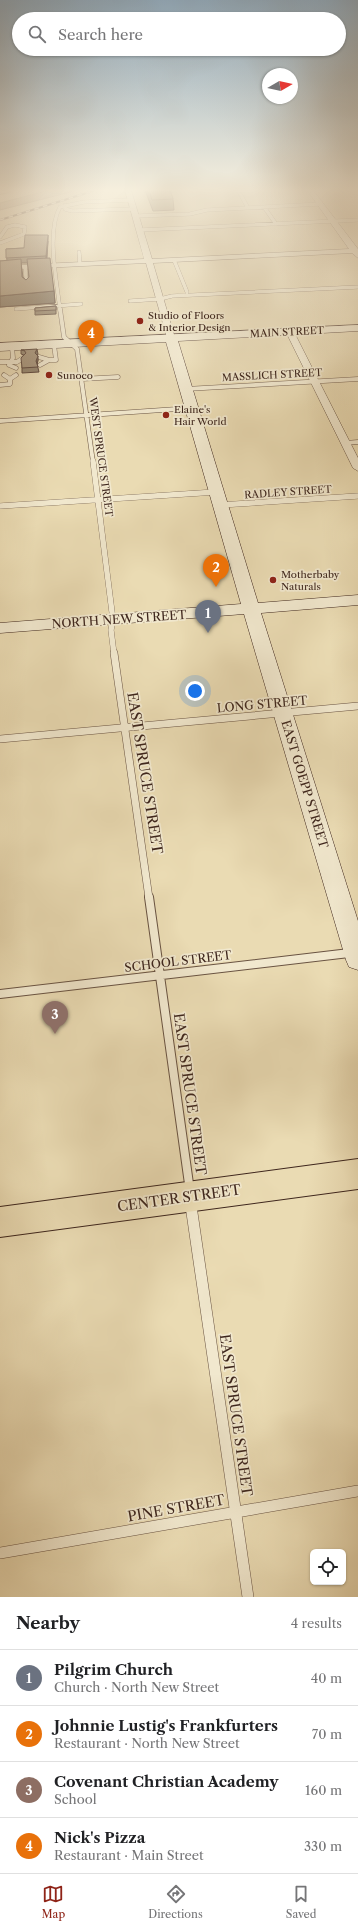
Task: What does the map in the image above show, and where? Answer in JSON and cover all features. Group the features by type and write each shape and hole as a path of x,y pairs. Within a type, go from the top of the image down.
{"main road":[{"name":"CENTER STREET","path":"0,1222 358,1174"}],"street":[{"path":"0,268 67,265"},
{"path":"149,265 171,338"},
{"name":"MAIN STREET","path":"6,347 72,345 358,328"},
{"path":"290,332 358,468"},
{"name":"EAST GOEPP STREET","path":"171,338 251,609 357,955"},
{"name":"NORTH NEW STREET","path":"0,628 358,600"}],"lane":[{"name":"WEST SPRUCE STREET","path":"55,265 64,337 77,349 113,620"},
{"path":"176,265 187,292"},
{"path":"25,267 27,288"},
{"path":"130,301 160,299 172,296 358,287"},
{"path":"16,309 81,304"},
{"path":"49,360 39,361 56,360 54,345"},
{"path":"4,368 13,358 6,347"},
{"path":"0,362 9,364 16,368"},
{"path":"9,364 23,362"},
{"path":"4,375 10,379"},
{"path":"0,385 10,384 10,379 16,375"},
{"path":"81,379 118,377"},
{"name":"MASSLICH STREET","path":"186,389 358,379"},
{"path":"0,421 192,408"},
{"path":"345,443 358,442"},
{"name":"RADLEY STREET","path":"0,506 98,499 218,499 358,496"},
{"name":"EAST SPRUCE STREET","path":"113,620 111,630 124,728 142,838 190,1196 248,1597"},
{"name":"LONG STREET","path":"0,739 358,706"},
{"name":"SCHOOL STREET","path":"0,994 160,975 357,955"},
{"name":"PINE STREET","path":"0,1553 358,1491"}],"building":[{"path":"0,265 21,265 22,277 26,280 29,277 28,265 51,265 54,291 0,296"},
{"path":"56,306 56,310 35,311 35,308"},
{"path":"37,349 35,353 38,356 36,361 38,367 22,368 21,358 26,353 24,350 21,350"}],"place":[{"name":"Studio of Floors & Interior Design","path":"140,321"},
{"name":"Nick's Pizza","path":"91,353"},
{"name":"Sunoco","path":"49,375"},
{"name":"Elaine's Hair World","path":"166,415"},
{"name":"Motherbaby Naturals","path":"273,580"},
{"name":"Johnnie Lustig's Frankfurters","path":"216,587"},
{"name":"Pilgrim Church","path":"208,633"},
{"name":"Covenant Christian Academy","path":"55,1034"}]}
